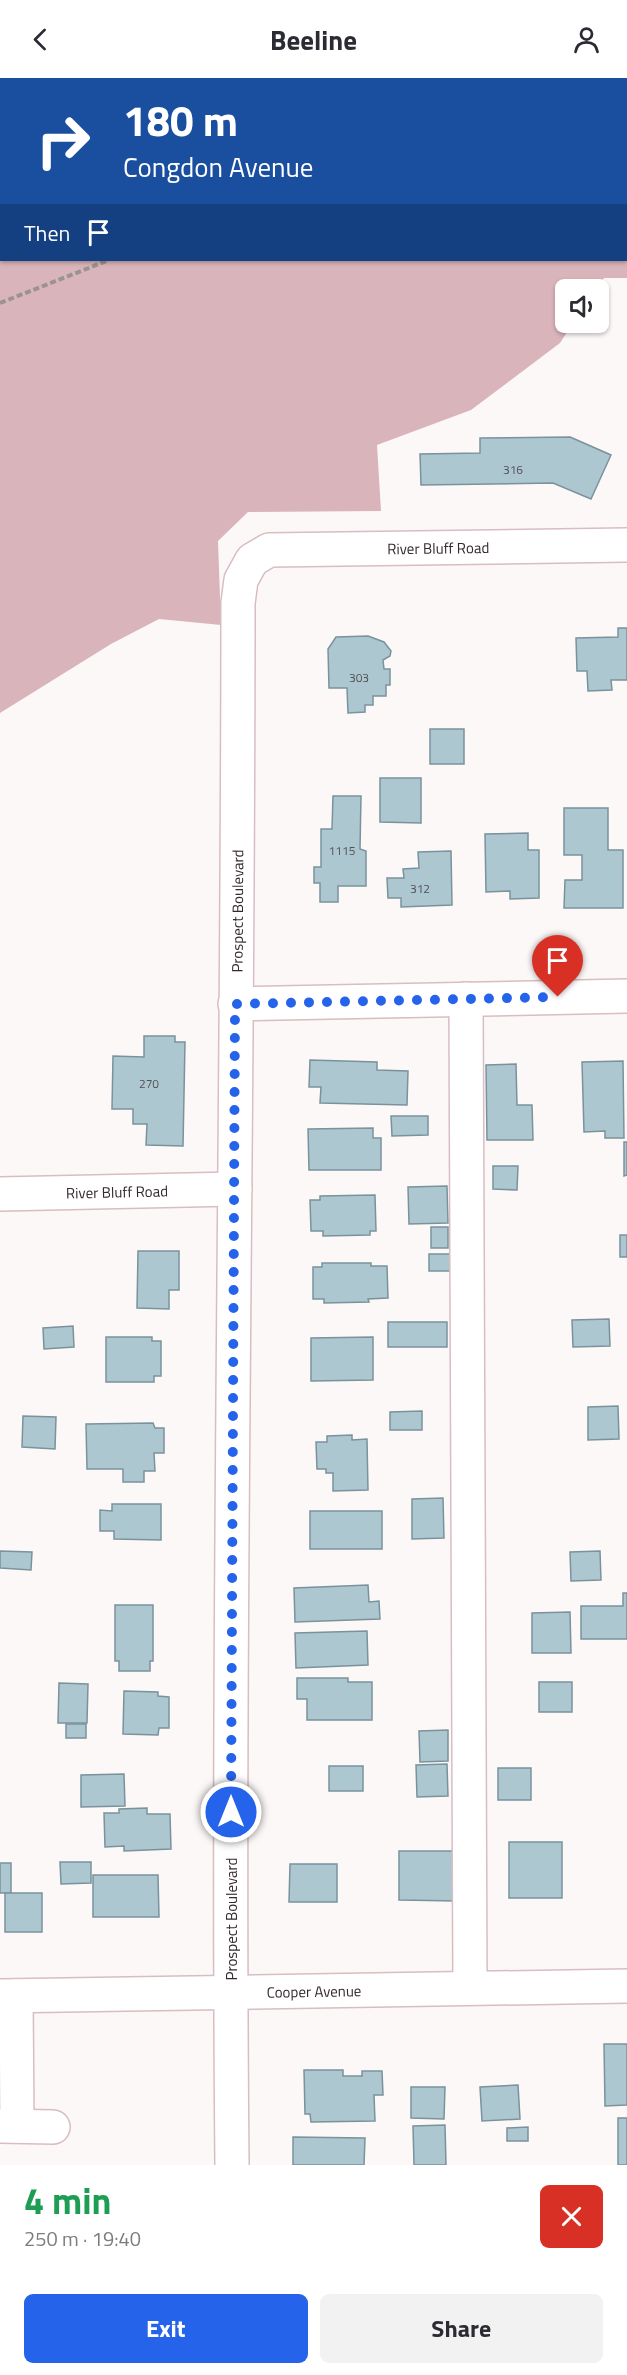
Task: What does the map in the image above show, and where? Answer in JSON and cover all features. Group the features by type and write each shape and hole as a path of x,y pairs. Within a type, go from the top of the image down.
{"street":[{"name":"River Bluff Road","path":"252,560 269,550 627,544"},
{"name":"Prospect Boulevard","path":"232,2165 238,603 241,580 252,560"},
{"path":"235,1004 627,996"},
{"path":"466,999 470,1988"},
{"name":"River Bluff Road","path":"0,1194 235,1189"},
{"name":"Cooper Avenue","path":"8,1996 627,1986"},
{"path":"8,1996 8,2126 53,2127"}],"path":[{"path":"0,303 106,261"}],"shaded area":[{"path":"0,261 627,261 627,278 555,279 555,333 566,333 560,343 471,410 377,445 381,511 248,512 218,541 221,625 159,619 111,644 0,713"}],"building":[{"path":"570,437 611,455 591,499 553,483 421,485 420,454 480,453 480,438"},
{"path":"618,628 627,628 627,680 611,680 612,690 588,691 587,671 577,671 576,638 618,637"},
{"path":"368,636 384,642 391,651 390,656 383,660 384,669 390,669 390,685 386,685 386,696 373,696 373,705 365,705 365,712 348,713 347,688 329,688 328,649 336,637"},
{"path":"430,729 464,729 464,764 430,764"},
{"path":"380,778 421,778 421,823 380,822"},
{"path":"333,796 361,796 360,849 366,851 366,886 338,886 338,902 320,902 320,883 314,883 314,867 321,867 321,829 332,829"},
{"path":"564,808 608,808 608,850 623,850 623,908 564,908 565,880 582,880 582,855 564,855"},
{"path":"528,833 528,850 539,850 539,898 510,899 510,891 486,892 485,834"},
{"path":"451,851 452,905 401,907 401,898 388,898 387,878 404,878 403,869 419,868 418,852"},
{"path":"144,1036 175,1036 175,1042 185,1042 183,1146 146,1145 147,1124 133,1124 133,1109 112,1109 113,1056 144,1057"},
{"path":"310,1060 377,1062 377,1070 408,1071 407,1105 320,1103 321,1087 309,1087"},
{"path":"623,1061 624,1138 605,1138 605,1131 584,1132 582,1062"},
{"path":"516,1064 517,1105 532,1105 533,1140 487,1140 486,1065"},
{"path":"391,1116 428,1116 428,1135 392,1136"},
{"path":"373,1128 373,1138 381,1138 381,1170 309,1170 308,1129"},
{"path":"624,1142 627,1142 627,1175 624,1176"},
{"path":"493,1166 518,1166 517,1190 493,1189"},
{"path":"447,1186 448,1223 409,1224 408,1187"},
{"path":"375,1195 376,1231 370,1231 370,1235 323,1236 323,1231 311,1231 310,1200 320,1200 320,1196"},
{"path":"431,1227 448,1227 448,1248 431,1248"},
{"path":"620,1235 627,1235 627,1257 620,1257"},
{"path":"138,1251 179,1251 179,1290 169,1290 169,1309 137,1308"},
{"path":"429,1254 457,1254 457,1271 429,1271"},
{"path":"322,1263 371,1263 371,1266 387,1266 388,1298 368,1299 369,1302 324,1303 324,1299 313,1299 313,1267 322,1267"},
{"path":"609,1319 610,1346 573,1347 572,1320"},
{"path":"388,1322 447,1322 447,1347 388,1347"},
{"path":"73,1326 74,1347 44,1349 43,1328"},
{"path":"106,1337 152,1337 152,1341 161,1341 161,1376 154,1376 154,1382 106,1382"},
{"path":"373,1337 373,1380 311,1381 311,1338"},
{"path":"618,1406 619,1439 588,1440 588,1407"},
{"path":"422,1411 422,1430 390,1430 390,1412"},
{"path":"23,1416 56,1417 55,1449 22,1447"},
{"path":"153,1423 155,1428 164,1428 164,1453 154,1453 155,1471 144,1471 144,1482 123,1482 123,1469 87,1469 86,1424"},
{"path":"352,1435 352,1440 367,1439 368,1490 333,1491 333,1473 326,1473 326,1469 317,1469 316,1442 327,1442 327,1436"},
{"path":"443,1498 444,1538 412,1539 412,1499"},
{"path":"112,1504 161,1504 161,1540 114,1539 114,1531 100,1531 100,1510 112,1511"},
{"path":"310,1511 382,1511 382,1549 310,1549"},
{"path":"0,1551 32,1552 31,1570 0,1568"},
{"path":"600,1551 601,1580 571,1581 570,1552"},
{"path":"368,1585 369,1602 379,1601 380,1619 295,1622 294,1588"},
{"path":"623,1593 627,1593 627,1639 581,1639 581,1606 623,1606"},
{"path":"115,1605 153,1605 153,1661 150,1661 150,1671 119,1671 119,1661 115,1661"},
{"path":"570,1612 571,1653 532,1653 532,1613"},
{"path":"367,1631 368,1665 296,1668 295,1633"},
{"path":"297,1678 348,1678 348,1682 372,1682 372,1720 307,1720 307,1699 297,1699"},
{"path":"539,1682 572,1682 572,1712 539,1712"},
{"path":"59,1683 88,1684 87,1723 58,1723"},
{"path":"124,1691 158,1692 158,1696 169,1697 169,1728 159,1728 158,1735 123,1734"},
{"path":"66,1724 86,1724 86,1738 66,1738"},
{"path":"448,1730 448,1761 420,1762 419,1731"},
{"path":"447,1764 448,1796 417,1797 416,1765"},
{"path":"329,1766 363,1766 363,1791 329,1791"},
{"path":"498,1768 531,1768 531,1800 498,1800"},
{"path":"124,1774 125,1806 81,1807 81,1775"},
{"path":"147,1808 147,1814 170,1814 171,1849 124,1851 124,1846 105,1847 104,1813 119,1813 119,1809"},
{"path":"509,1842 562,1842 562,1898 509,1898"},
{"path":"399,1851 458,1851 457,1901 399,1900"},
{"path":"60,1862 91,1862 91,1883 61,1884"},
{"path":"0,1863 11,1863 11,1893 0,1893"},
{"path":"290,1864 337,1864 337,1902 289,1902"},
{"path":"93,1875 158,1875 159,1917 93,1917"},
{"path":"5,1893 42,1893 42,1932 5,1932"},
{"path":"604,2044 627,2044 627,2105 605,2106"},
{"path":"304,2070 343,2070 343,2076 362,2076 362,2071 382,2071 383,2095 374,2095 375,2121 311,2122 310,2114 305,2114"},
{"path":"518,2085 520,2119 482,2121 480,2087"},
{"path":"411,2087 445,2087 444,2119 411,2118"},
{"path":"618,2118 627,2118 627,2165 618,2165"},
{"path":"445,2125 446,2165 414,2165 413,2126"},
{"path":"528,2127 528,2141 507,2141 507,2128"},
{"path":"293,2137 365,2138 364,2165 293,2165"}],"route":[{"path":"231,1812 235,1004 558,997"}]}
